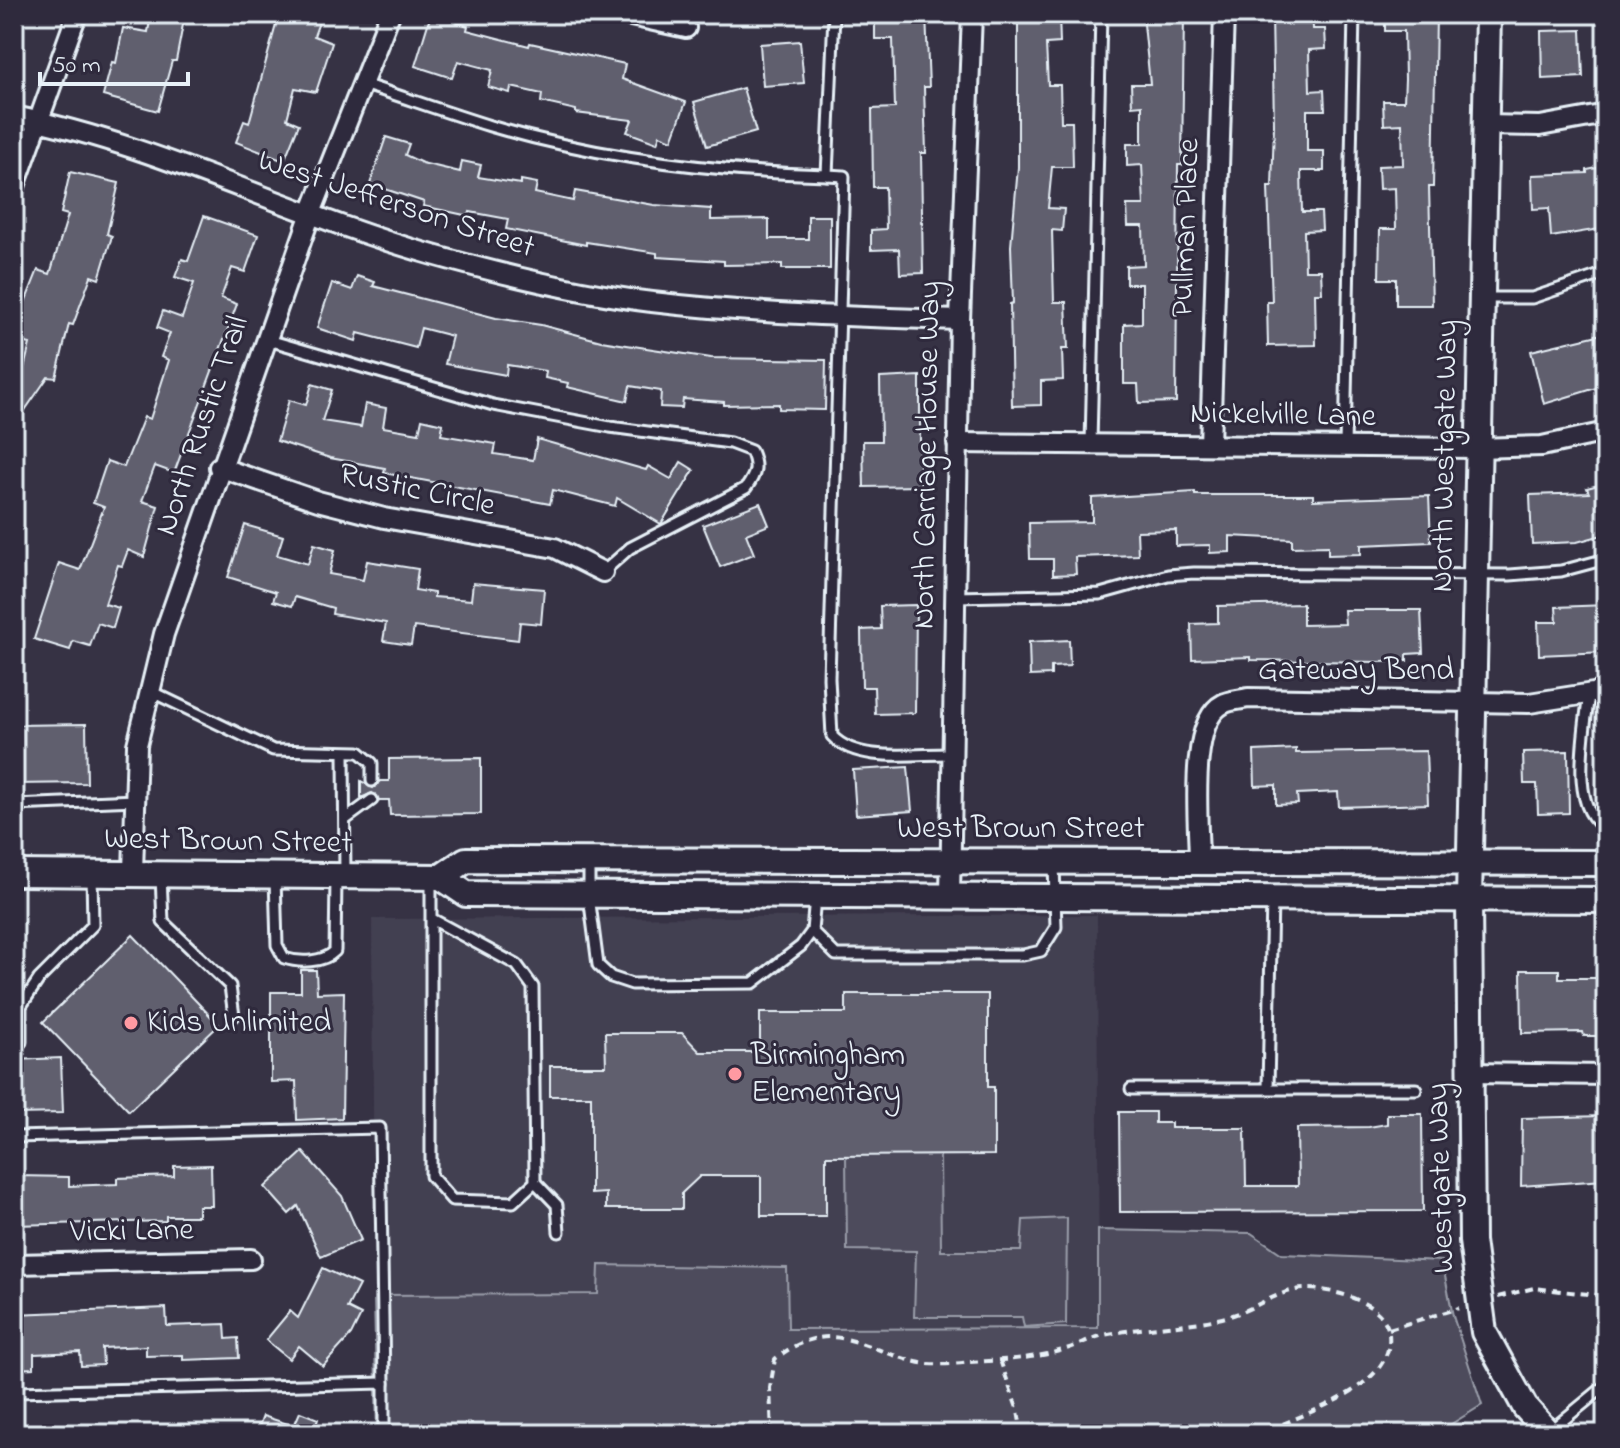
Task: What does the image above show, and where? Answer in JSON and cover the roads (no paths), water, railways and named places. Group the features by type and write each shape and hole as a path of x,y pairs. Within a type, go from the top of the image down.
{"main road":[{"name":"North Westgate Way","path":"1469,899 1488,14"},
{"name":"West Brown Street","path":"436,877 466,860 1606,863"},
{"name":"West Brown Street","path":"14,873 436,877 466,894 1606,900"},
{"name":"Westgate Way","path":"1469,899 1472,1241 1484,1332 1525,1407 1548,1433"}],"street":[{"path":"14,189 77,14"},
{"name":"North Rustic Trail","path":"133,872 137,745 164,634 265,339 390,14"},
{"path":"622,14 686,28"},
{"name":"North Carriage House Way","path":"950,897 960,320 972,14"},
{"name":"Pullman Place","path":"1210,445 1224,14"},
{"path":"1485,125 1540,126 1606,114"},
{"name":"West Jefferson Street","path":"14,116 101,137 430,254 540,282 650,302 841,316 960,320"},
{"name":"Nickelville Lane","path":"957,443 1477,448 1542,446 1606,432"},
{"name":"Rustic Circle","path":"219,467 318,501 371,514 555,548 603,572"},
{"name":"Gateway Bend","path":"1199,861 1199,756 1204,724 1221,704 1248,698 1529,703 1598,691"},
{"path":"1471,1073 1606,1075"},
{"name":"Vicki Lane","path":"14,1264 251,1259"}],"lane":[{"path":"827,175 834,14"},
{"path":"1091,444 1101,14"},
{"path":"1345,447 1354,14"},
{"path":"363,84 492,127 629,157 780,174 844,176 829,678 832,736 852,750 869,753 952,754"},
{"path":"1480,298 1532,298 1606,273"},
{"path":"265,339 493,405 610,427 730,443 751,451 757,464 755,476 746,488 630,548 603,572"},
{"path":"955,597 1100,594 1168,575 1194,573 1476,574 1561,571 1606,559"},
{"path":"150,691 273,750 359,752 372,763 372,781"},
{"path":"1598,691 1582,771 1584,803 1596,820 1606,827"},
{"path":"275,874 277,945 284,958 293,961 321,960 335,951 346,819 344,753"},
{"path":"14,805 136,800"},
{"path":"346,819 372,800"},
{"path":"589,860 589,896 598,965 611,977 632,984 753,983 801,946 812,931 815,897"},
{"path":"812,931 836,955 1023,955 1041,951 1056,927 1054,861"},
{"path":"21,1042 21,1006 39,979 93,925 92,872"},
{"path":"160,872 163,922 230,986 234,1016"},
{"path":"436,877 432,919 431,1176 452,1200 513,1202 535,1182"},
{"path":"1268,1088 1272,898"},
{"path":"432,919 517,965 533,987 535,1182 557,1205 559,1232"},
{"path":"1131,1089 1416,1089"},
{"path":"14,1137 380,1128 384,1434"},
{"path":"14,1392 384,1383"},
{"path":"1548,1433 1606,1385"}],"place":[{"name":"Kids Unlimited","path":"131,1023"},
{"name":"Birmingham Elementary","path":"735,1074"}]}
